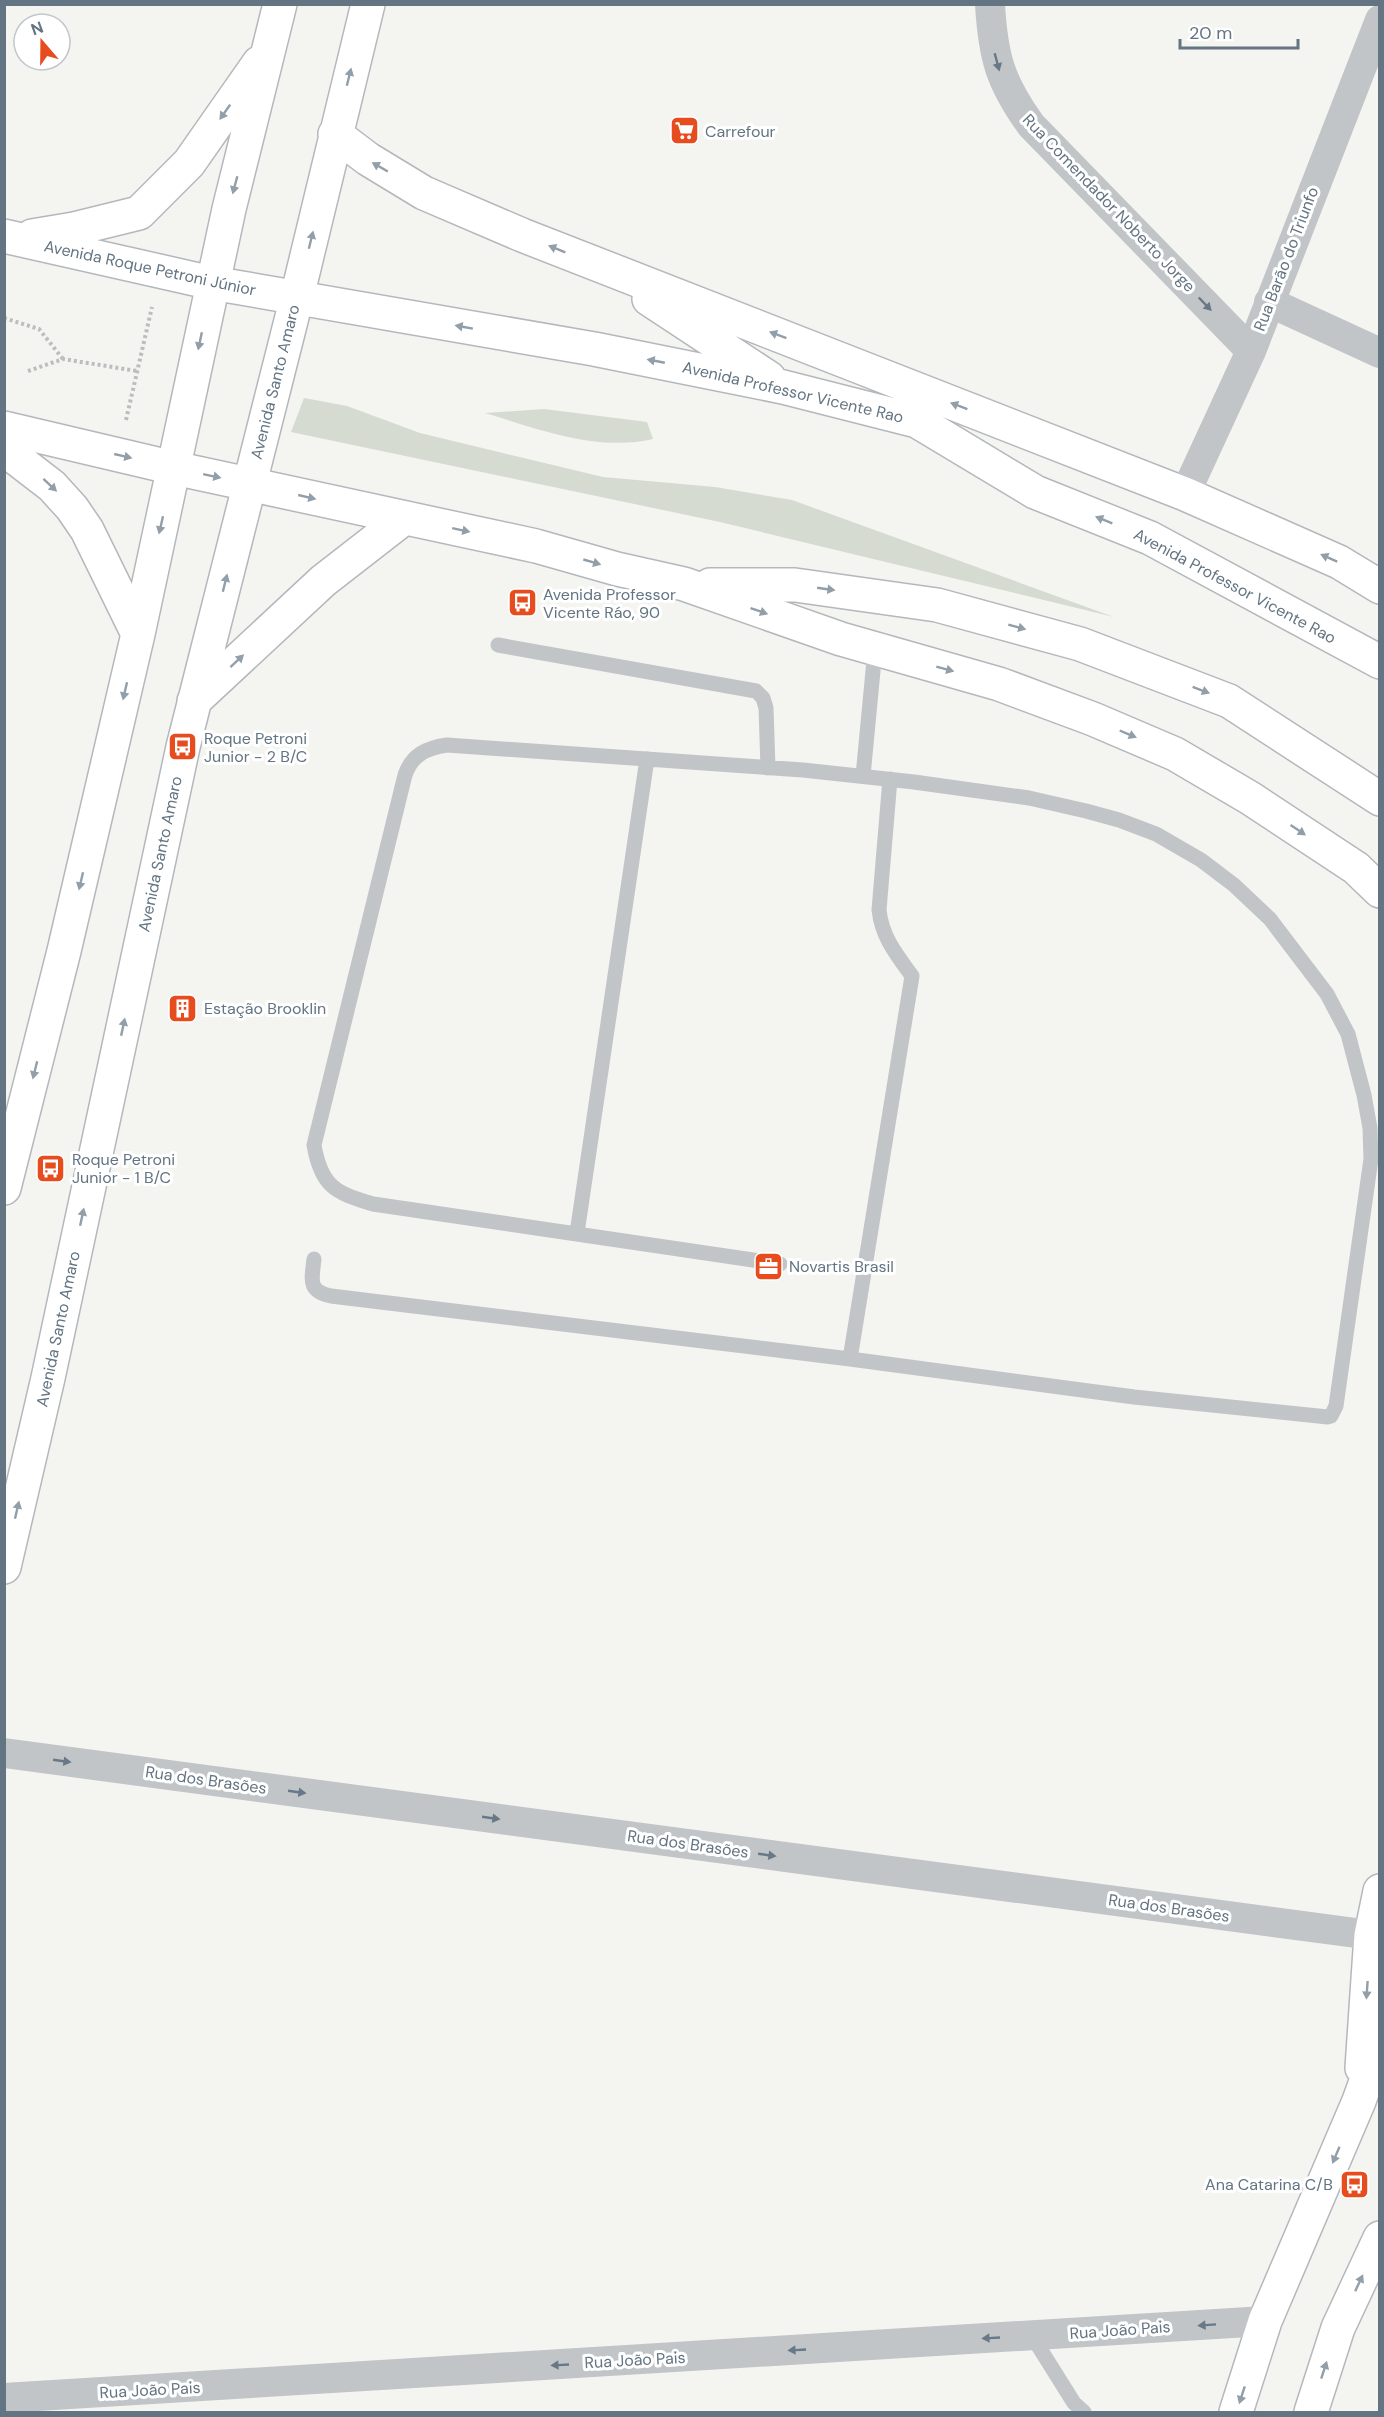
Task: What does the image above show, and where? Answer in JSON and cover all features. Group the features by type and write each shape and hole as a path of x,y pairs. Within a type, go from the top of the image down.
{"main road":[{"path":"4,1188 64,951 138,634 212,283 280,4"},
{"name":"Avenida Santo Amaro","path":"4,1568 194,700 297,297 368,4"},
{"path":"10,237 75,229 139,213 189,163 271,47"},
{"path":"335,134 368,159 424,193 602,268 1185,494 1339,562 1380,587"},
{"name":"Avenida Roque Petroni Júnior","path":"10,237 212,283 297,297"},
{"path":"602,268 783,387"},
{"name":"Avenida Professor Vicente Rao","path":"297,297 594,349 783,387 917,421 1035,492 1150,538 1380,662"},
{"path":"917,421 1151,481"},
{"path":"4,428 174,468 536,546 618,569 684,584 875,650 999,684 1093,719 1175,754 1250,798 1356,868 1380,891"},
{"path":"4,449 52,486 72,508 87,530 138,634"},
{"path":"194,700 323,581 404,518"},
{"path":"684,584 795,585 937,605 1080,644 1229,701 1380,799"},
{"path":"1359,2101 1371,1935 1380,1891"},
{"path":"1236,2412 1265,2321 1359,2101 1380,2042"},
{"path":"1311,2412 1338,2328 1380,2238"}],"street":[{"name":"Rua Comendador Noberto Jorge","path":"990,4 992,41 1000,72 1012,98 1031,124 1251,351"},
{"name":"Rua Barão do Triunfo","path":"1185,494 1251,351 1380,20"},
{"path":"1269,302 1380,353"},
{"name":"Rua dos Brasões","path":"4,1753 1371,1935"},
{"name":"Rua João Pais","path":"4,2398 1265,2321"}],"lane":[{"path":"498,645 756,692 763,698 766,708 768,768"},
{"path":"863,776 875,650"},
{"path":"314,1259 313,1288 319,1293 331,1296 850,1359 1134,1397 1328,1417 1331,1416 1336,1406 1371,1159 1370,1128 1364,1095 1348,1034 1327,994 1280,930 1234,885 1201,860 1165,840 1119,820 1029,798 863,776 447,745 430,748 416,756 409,764 314,1145 318,1167 332,1187 346,1196 374,1204 780,1264"},
{"path":"577,1233 647,759"},
{"path":"850,1359 912,976 887,941 881,926 879,910 890,779"},
{"path":"1032,2336 1074,2403 1084,2412"}],"path":[{"path":"118,455 160,272"},
{"path":"4,318 39,329 63,359"},
{"path":"28,371 63,359 137,371"}],"shaded area":[{"path":"304,398 347,406 420,433 603,477 715,487 792,500 1114,617 720,522 291,432"},
{"path":"544,409 647,422 653,439 611,443 589,441 547,432 485,413"}],"place":[{"name":"Carrefour","path":"684,131"},
{"name":"Avenida Professor Vicente Ráo, 90","path":"522,603"},
{"name":"Roque Petroni Junior - 2 B/C","path":"183,747"},
{"name":"Estação Brooklin","path":"183,1008"},
{"name":"Roque Petroni Junior - 1 B/C","path":"51,1168"},
{"name":"Novartis Brasil","path":"768,1266"},
{"name":"Ana Catarina C/B","path":"1354,2184"}]}
